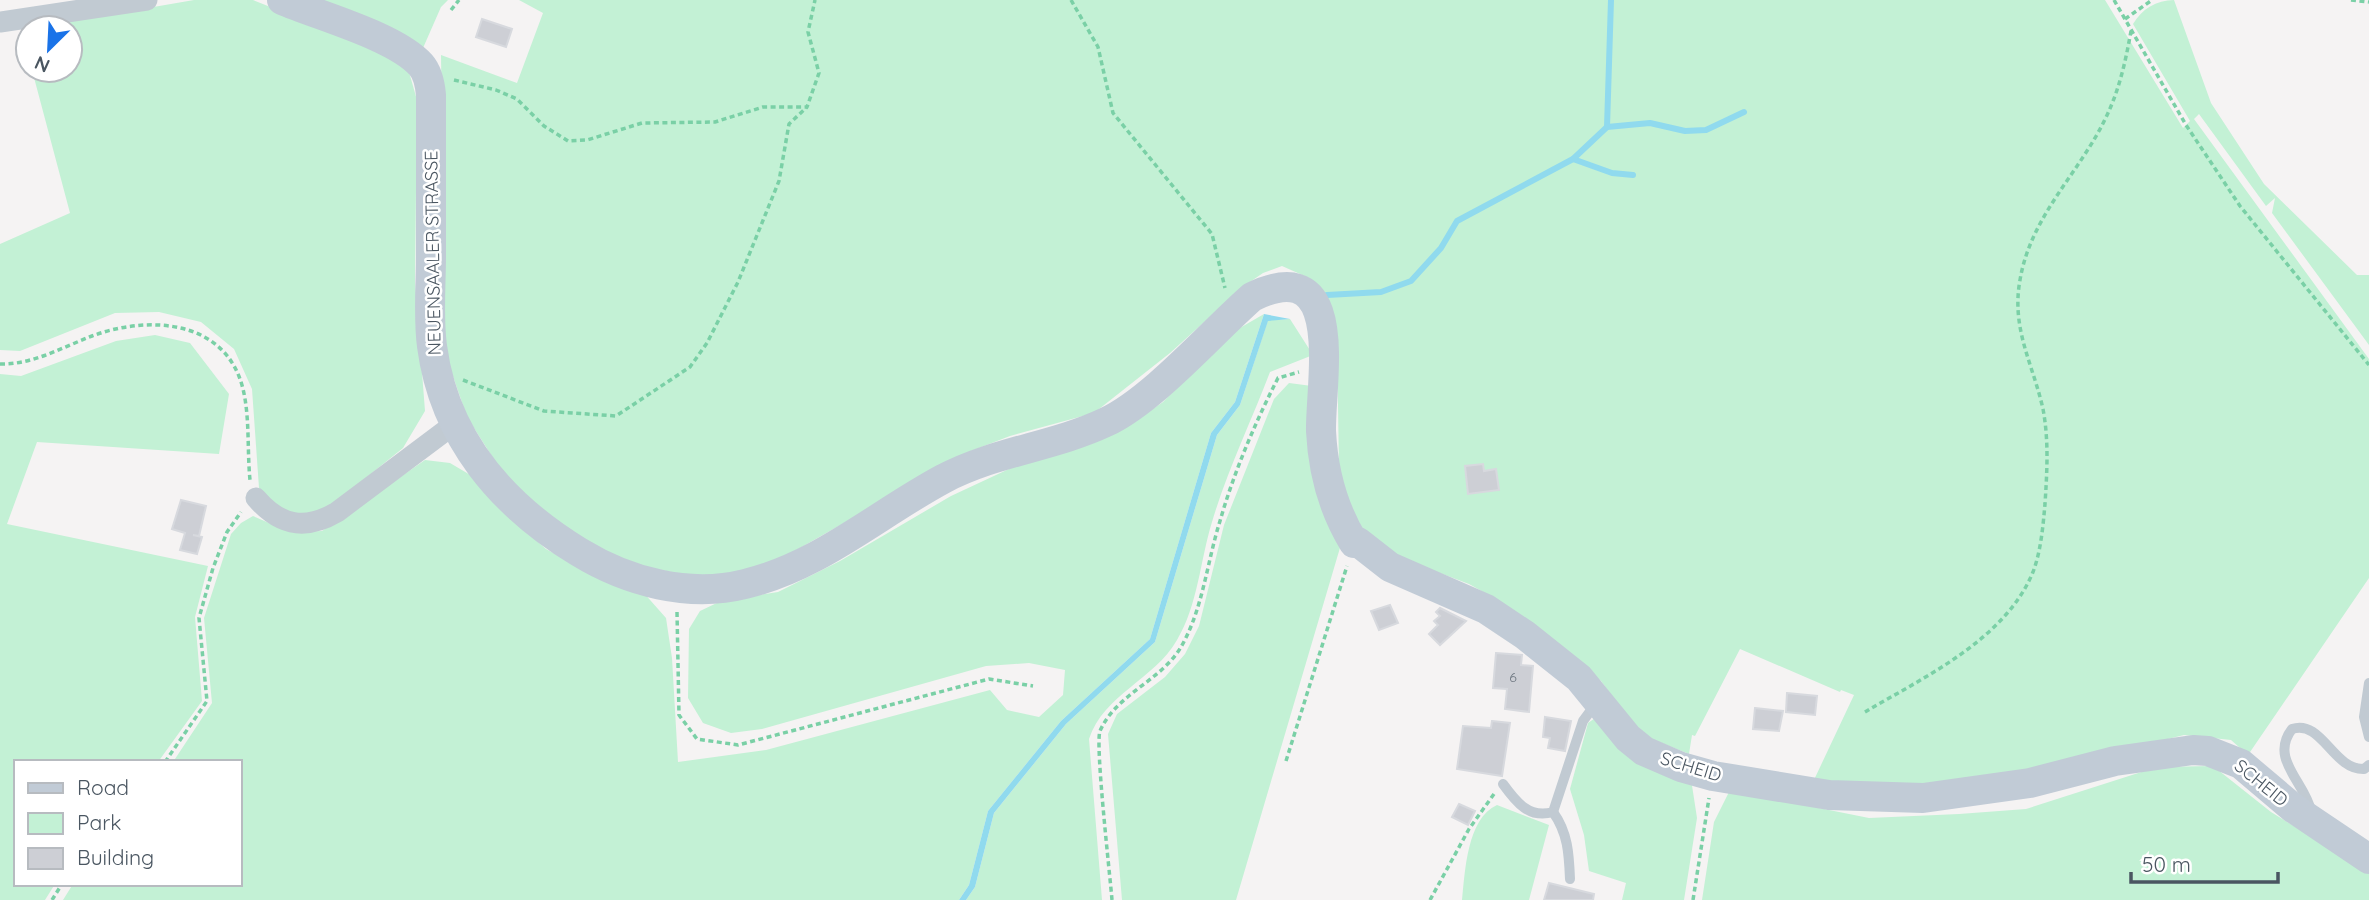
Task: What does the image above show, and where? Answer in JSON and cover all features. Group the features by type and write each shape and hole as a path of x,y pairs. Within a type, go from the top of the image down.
{"street":[{"path":"0,22 147,0"},
{"path":"282,0 410,54 427,74"},
{"name":"NEUENSAALER STRASSE","path":"427,74 431,95 431,342 436,375 453,425 500,491 544,529 618,572 676,588 733,587 795,568 969,467 1107,422 1131,408 1252,297 1274,287 1290,287 1309,297"},
{"name":"SCHEID","path":"1309,297 1323,322 1321,430 1328,485 1343,525 1354,543 1358,542 1390,567 1486,608 1506,621 1562,662 1628,738 1644,751 1681,767 1713,776 1829,795 1923,798 2030,783 2115,761 2193,750 2220,754 2241,764 2302,815 2369,859"},
{"path":"256,498 279,519 299,525 316,523 337,512 453,425"}],"lane":[{"path":"2369,683 2364,717 2369,737"},
{"path":"1553,812 1583,721 1597,701"},
{"path":"2302,815 2307,798 2283,759 2284,746 2292,730 2303,727 2316,733 2350,767 2364,769 2369,765"},
{"path":"1503,784 1524,810 1544,815 1553,812"},
{"path":"1553,812 1563,825 1570,879"}],"path":[{"path":"451,10 459,0"},
{"path":"436,375 465,380 544,411 616,416 690,368 707,343 738,282 779,181 789,124 807,107 818,73 808,32 815,0"},
{"path":"1071,0 1098,47 1113,113 1212,234 1227,296 1219,326"},
{"path":"2114,0 2186,125 2240,206 2369,365"},
{"path":"2124,19 2152,0"},
{"path":"2351,0 2369,2"},
{"path":"1864,712 1974,643 2004,616 2034,571 2042,531 2048,454 2041,400 2018,327 2020,282 2028,247 2045,211 2108,114 2123,72 2131,31"},
{"path":"427,74 496,90 517,99 544,126 568,141 587,140 642,123 715,122 763,107 807,107"},
{"path":"0,364 35,359 122,326 164,323 179,325 200,334 230,360 243,388 249,473 256,498 236,516 227,531 199,618 207,701 167,760"},
{"path":"1112,900 1099,733 1114,709 1164,669 1180,649 1194,620 1227,495 1278,378 1324,365"},
{"path":"1286,761 1341,578 1358,542"},
{"path":"676,588 679,715 697,739 738,745 989,679 1033,686"},
{"path":"1693,900 1713,776"},
{"path":"1430,900 1469,829 1503,784"}],"green space":[{"path":"194,0 253,0 387,53 409,72 417,100 415,282 425,411 403,448 326,510 300,517 279,510 259,488 252,389 234,349 201,322 159,312 115,313 20,351 0,350 0,244 70,213 36,84 84,84 84,19"},
{"path":"307,0 448,0 441,7 423,48"},
{"path":"519,0 2105,0 2183,128 2190,121 2133,24 2150,6 2174,0 2211,103 2264,184 2357,275 2369,275 2369,345 2272,213 2275,198 2266,206 2199,114 2194,119 2369,359 2369,578 2248,755 2231,740 2184,735 1982,785 1813,782 1854,695 1841,690 1840,692 1740,649 1695,736 1692,735 1689,754 1652,739 1631,722 1601,681 1496,599 1469,584 1400,558 1367,537 1349,509 1339,470 1337,341 1327,296 1309,278 1282,266 1263,273 1244,286 1170,353 1094,413 1010,436 971,451 761,570 703,578 624,563 544,516 500,469 467,417 445,353 441,55 517,83 543,13"},
{"path":"1264,314 1235,402 1211,433 1150,639 1061,721 988,811 969,885 959,900 63,900 72,886 242,886 242,760 174,760 212,703 204,618 231,534 241,523 253,516 290,532 322,531 425,460 450,463 472,476 495,504 546,549 605,581 643,592 666,618 672,658 678,762 766,750 990,690 1007,710 1039,717 1063,695 1065,670 1029,663 986,666 762,729 731,733 703,723 688,698 689,629 700,611 721,601 778,592 840,561 951,496 1024,462 1079,447 1122,430 1163,402 1226,336"},
{"path":"1290,319 1313,355 1270,372 1218,503 1194,598 1184,626 1177,640 1156,666 1106,710 1089,739 1102,900 966,900 975,887 994,813 1066,724 1155,642 1217,435 1240,405 1268,320"},
{"path":"155,335 190,343 229,394 219,454 37,442 7,524 208,566 195,617 202,701 159,760 14,760 14,886 54,886 45,900 0,900 0,374 21,376 116,341"},
{"path":"1289,383 1312,386 1342,541 1236,900 1122,900 1108,734 1117,714 1165,677 1185,654 1199,626 1224,525 1274,399"},
{"path":"1598,716 1691,779 1697,818 1684,900 1622,900 1626,883 1589,871 1584,835 1570,789 1588,723"},
{"path":"2213,766 2271,812 2369,872 2369,900 1702,900 1714,822 1730,790 1869,818 1959,814 2026,809 2157,767"},
{"path":"1497,805 1549,825 1529,900 1462,900 1466,861 1474,833 1479,821"}],"water":[{"path":"1264,314 1290,319 1268,321 1240,405 1217,435 1155,642 1066,724 994,813 975,887 966,900 959,900 969,885 988,811 1061,721 1150,639 1211,433 1235,402"}],"building":[{"path":"482,19 512,29 506,47 476,37"},
{"path":"1483,464 1484,471 1496,469 1499,490 1468,494 1465,466"},
{"path":"181,500 206,506 199,536 193,535 202,537 197,554 180,550 185,533 172,529"},
{"path":"1390,605 1398,623 1379,630 1371,611"},
{"path":"1440,608 1466,621 1440,645 1429,634 1438,625 1434,621 1440,616 1436,612"},
{"path":"1496,653 1522,655 1521,665 1533,666 1529,712 1505,709 1507,689 1493,688"},
{"path":"1787,693 1817,696 1815,715 1786,712"},
{"path":"1755,708 1783,711 1779,731 1753,729"},
{"path":"1545,717 1571,721 1565,751 1548,748 1550,738 1543,737"},
{"path":"1492,721 1510,723 1502,776 1457,769 1463,726 1491,728"},
{"path":"1459,804 1475,811 1468,825 1452,817"},
{"path":"1549,883 1594,894 1593,900 1544,900"}],"waterway":[{"path":"1327,295 1381,292 1411,281 1441,248 1457,221 1573,159 1607,127 1611,0"},
{"path":"1607,127 1650,123 1685,131 1706,130 1744,112"},
{"path":"1573,159 1612,173 1633,175"}]}
